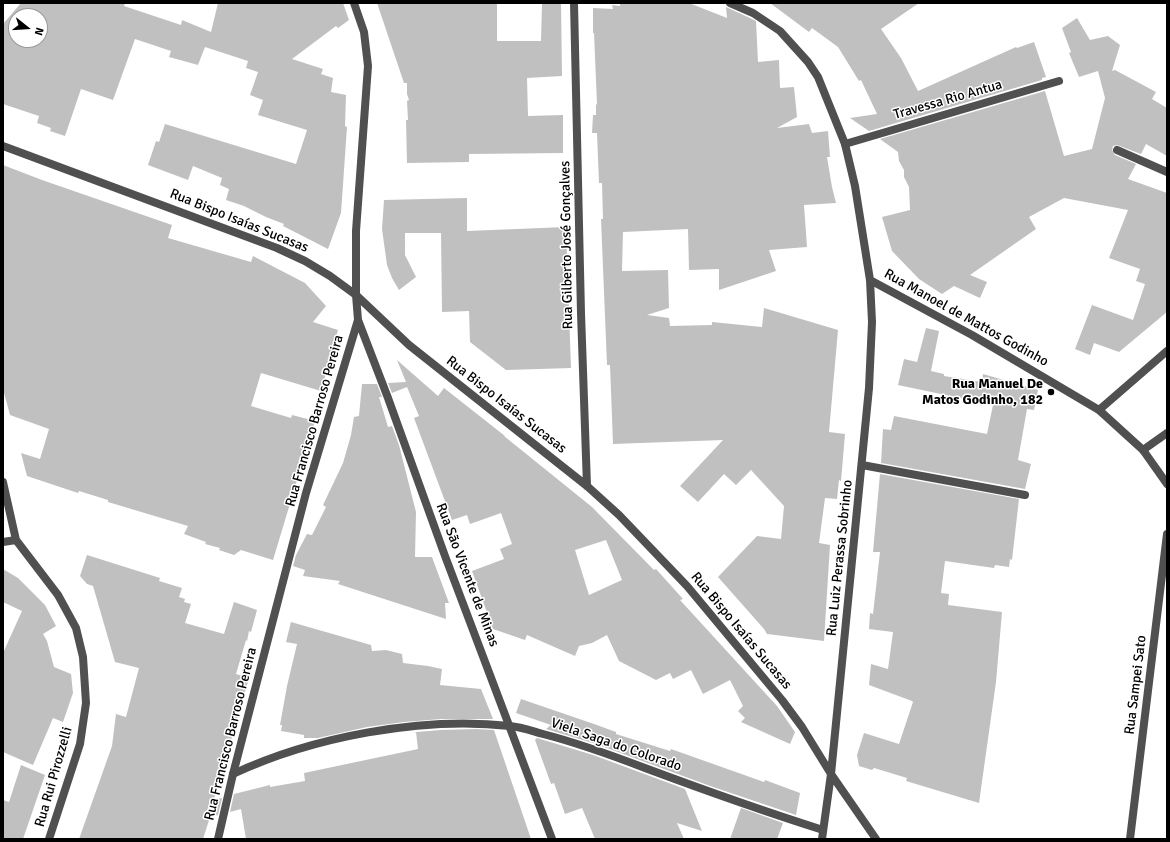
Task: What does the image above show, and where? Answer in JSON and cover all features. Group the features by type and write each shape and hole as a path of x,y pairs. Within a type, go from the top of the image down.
{"street":[{"name":"Rua Francisco Barroso Pereira","path":"218,839 233,774 306,493 358,320 356,295 356,231 368,66 364,32 354,3"},
{"name":"Rua Gilberto José Gonçalves","path":"574,3 587,486"},
{"name":"Rua Manoel de Mattos Godinho","path":"730,3 753,13 780,31 808,62 818,77 845,144 856,194 870,280 972,335 1099,410 1143,450 1167,484"},
{"name":"Travessa Rio Antua","path":"845,144 1059,81"},
{"name":"Rua Bispo Isaías Sucasas","path":"3,146 277,248 305,261 330,276 356,295 409,345 587,486 619,515 688,586 782,700 802,727 831,774 876,839"},
{"path":"1117,150 1167,172"},
{"name":"Rua Luiz Perassa Sobrinho","path":"822,839 831,774 869,388 872,322 870,280"},
{"name":"Rua São Vicente de Minas","path":"358,320 552,839"},
{"path":"1099,410 1167,350"},
{"path":"1143,450 1167,432"},
{"path":"862,465 1025,495"},
{"path":"3,482 16,540 3,542"},
{"name":"Rua Sampei Sato","path":"1130,839 1167,534"},
{"name":"Rua Rui Pirozzelli","path":"16,540 58,596 76,628 84,657 86,703 80,744 49,839"},
{"name":"Viela Saga do Colorado","path":"233,774 281,755 347,736 432,724 454,723 510,726 588,747 778,816 823,830"}],"building":[{"path":"21,3 125,3 124,6 181,25 182,20 211,32 218,3 343,3 349,20 338,28 336,26 292,59 323,69 321,74 333,78 331,92 346,95 345,126 347,127 341,213 328,249 283,226 284,224 244,206 226,200 229,189 220,185 222,178 193,166 188,180 148,165 156,141 159,142 165,124 296,164 307,130 258,115 263,100 250,95 258,72 246,68 248,61 205,47 198,65 169,57 171,51 135,39 113,100 81,89 65,136 50,131 51,128 37,123 39,116 3,104 3,24 8,18 8,48 48,48 48,8 17,8"},
{"path":"377,3 497,4 497,41 541,41 542,3 561,3 562,76 527,78 528,116 563,115 563,153 469,154 469,162 407,163 406,120 408,120 407,101 409,100 407,94 407,83 404,83"},
{"path":"620,3 689,3 727,18 726,7 756,21 758,62 779,60 780,88 794,87 797,117 777,128 809,124 812,133 828,131 830,157 827,157 836,203 804,205 807,247 769,250 776,271 719,290 719,269 689,270 688,229 623,232 622,271 668,270 669,308 647,315 669,318 670,326 712,325 712,322 762,327 764,308 838,330 829,432 845,434 841,481 839,480 837,499 825,498 819,543 830,545 824,641 767,634 718,577 757,536 781,539 784,506 751,470 736,485 724,474 698,502 680,486 723,440 613,444 610,365 607,365 601,219 603,219 602,183 599,183 597,133 592,133 593,115 596,115 597,104 593,8 613,9 612,5 620,6"},
{"path":"770,3 919,3 881,29 901,58 918,91 1016,47 1017,48 1034,42 1046,77 1042,78 1042,80 869,131 850,118 877,114 861,80 859,81 838,47 812,28 809,32"},
{"path":"1077,18 1090,40 1108,36 1120,45 1112,71 1115,70 1156,92 1152,99 1167,108 1167,156 1146,144 1141,154 1117,145 1113,146 1112,150 1115,155 1136,164 1128,179 1167,193 1167,312 1119,352 1094,343 1090,355 1075,349 1092,305 1133,320 1145,284 1136,281 1140,269 1109,258 1128,210 1064,198 1029,217 1036,229 970,275 987,282 980,298 954,286 942,294 919,279 892,251 882,217 910,210 909,187 904,177 904,170 899,161 898,152 880,139 1045,91 1064,156 1092,149 1105,98 1098,71 1079,77 1069,53 1071,52 1062,28"},
{"path":"3,165 172,225 168,238 251,262 253,256 305,283 326,306 313,322 338,330 321,391 261,373 251,406 291,418 292,415 315,421 273,560 241,550 234,555 219,550 220,548 205,544 206,542 184,534 188,526 27,476 21,453 40,459 49,429 10,415 3,389"},
{"path":"467,198 467,231 566,227 571,368 506,370 470,342 469,311 442,312 441,233 405,233 405,255 416,277 399,290 387,265 382,229 384,200"},
{"path":"926,328 939,331 931,371 944,374 944,376 982,382 983,374 1038,390 1034,410 1027,409 1018,460 1031,464 1025,489 881,463 883,429 891,430 894,416 987,434 993,405 898,385 904,359 917,362"},
{"path":"397,360 438,396 444,388 592,507 654,570 656,569 683,599 680,600 777,706 795,732 790,744 741,722 745,718 738,711 743,706 730,680 703,694 691,670 673,679 670,673 656,680 619,661 607,635 592,643 579,646 575,656 527,635 525,640 493,629 472,571 504,559 500,549 512,544 501,513 470,524 467,515 452,520 414,418 419,416 407,387 392,393 388,383 406,382","holes":["606,540 622,580 589,595 575,550"]},
{"path":"362,384 377,384 382,397 379,397 388,427 392,426 399,445 416,512 415,557 432,557 449,603 445,603 446,619 338,584 340,581 303,576 305,570 293,566 296,555 307,534 312,535 326,507 323,505 343,463 351,435 354,417 359,416"},
{"path":"880,474 1019,499 1012,560 1010,559 1009,567 995,565 994,568 945,561 941,593 949,594 948,605 1002,612 996,682 979,803 906,781 907,778 874,768 872,770 859,766 857,755 864,733 899,744 913,702 869,685 871,664 888,669 893,632 869,629 870,613 873,614 880,552 873,552"},
{"path":"87,555 160,578 159,581 182,588 179,597 185,599 184,602 191,604 185,623 224,634 234,602 257,610 236,674 249,678 214,799 222,798 218,815 210,817 203,839 79,839 112,746 116,714 126,717 139,668 115,662 93,586 87,584 80,576"},
{"path":"3,569 18,578 45,605 56,626 43,634 47,641 54,667 71,674 73,693 63,722 53,718 33,765 3,752 3,653 22,611 3,602"},
{"path":"291,622 371,645 372,651 386,650 402,654 403,663 442,669 440,685 481,689 493,719 441,719 404,722 367,727 318,738 304,738 304,735 281,731 282,725 280,725 287,686 297,644 286,642"},
{"path":"521,699 616,732 616,734 670,751 671,749 764,782 765,780 800,793 796,815 713,787 596,744 546,729 551,725 516,713"},
{"path":"476,729 494,730 531,839 246,839 241,809 230,812 234,794 270,785 270,787 305,781 304,773 418,749 416,732"},
{"path":"537,738 593,755 685,789 702,831 677,823 684,839 595,839 582,808 565,814 554,783 551,784 535,740"},
{"path":"21,765 45,775 23,839 3,839 3,800 9,802"},
{"path":"741,808 783,823 777,839 730,839"}],"place":[{"name":"Rua Manuel De Matos Godinho, 182","path":"1051,392"}]}
